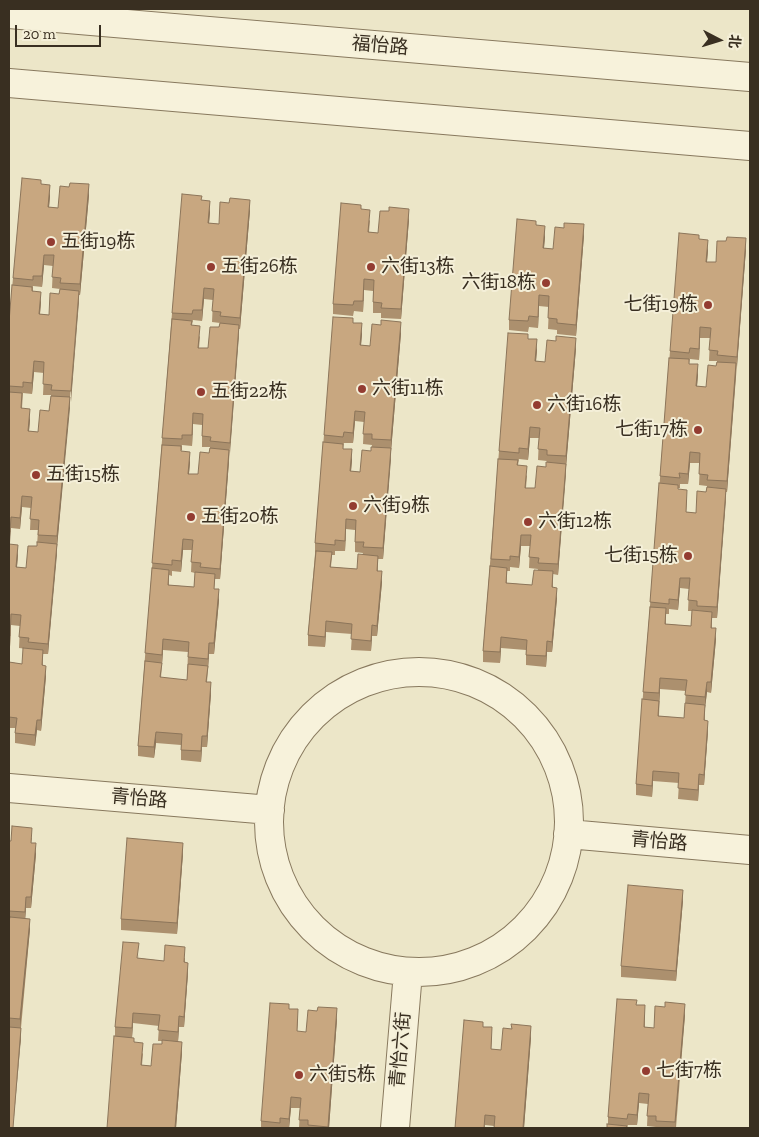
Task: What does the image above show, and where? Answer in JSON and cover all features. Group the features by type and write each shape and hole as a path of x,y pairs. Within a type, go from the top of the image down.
{"street":[{"name":"福怡路","path":"9,14 750,77"},
{"path":"9,83 750,146"},
{"path":"406,672 432,672 482,685 505,698 541,735 554,758 563,782 568,808 568,834 564,860 555,885 542,908 525,928 483,958 458,967 408,972 381,967 356,958 334,946 314,929 297,909 284,886 275,861 270,836 270,810 275,784 283,759 296,736 313,716 333,699 355,686 380,677 406,672"},
{"name":"青怡路","path":"9,788 270,810"},
{"name":"青怡路","path":"568,834 750,850"},
{"name":"青怡六街","path":"395,1128 408,972"}],"building":[{"name":"五街19栋","path":"22,178 41,180 41,184 50,185 48,207 58,208 60,186 69,187 70,183 89,184 80,284 60,283 61,278 52,277 54,255 44,255 42,276 33,276 33,280 13,278"},
{"name":"五街26栋","path":"182,194 202,196 201,200 210,201 208,223 219,224 220,202 229,203 230,198 250,200 240,318 220,316 221,312 212,311 214,289 204,288 202,310 193,310 192,314 172,313"},
{"name":"六街13栋","path":"341,203 361,205 361,209 370,210 368,232 378,233 380,211 389,211 389,207 409,209 401,309 381,308 382,303 373,302 374,280 364,279 363,301 354,301 353,305 333,304"},
{"name":"六街18栋","path":"517,219 536,221 536,225 545,226 543,248 553,249 555,227 564,228 564,223 584,224 576,325 557,323 557,319 548,318 549,296 539,295 538,317 529,316 528,321 509,320"},
{"name":"七街19栋","path":"679,233 699,235 699,239 708,240 706,262 716,262 717,241 726,241 727,237 746,238 737,357 717,355 718,351 709,350 711,328 700,327 699,349 690,348 689,353 670,351"},
{"path":"12,285 32,287 32,291 41,292 39,314 49,315 50,293 59,294 60,289 79,291 71,391 51,390 52,385 43,384 44,362 34,361 32,383 23,382 23,387 9,386 9,322"},
{"name":"六街11栋","path":"333,317 353,318 353,323 362,323 360,345 370,346 372,324 381,325 381,320 401,322 391,440 372,439 372,434 363,434 365,412 355,411 353,433 344,432 343,437 324,435"},
{"name":"五街22栋","path":"172,319 192,321 191,325 200,326 198,348 208,348 210,327 219,327 220,323 239,325 230,443 210,441 211,437 202,436 203,414 193,413 192,435 182,435 182,439 162,438"},
{"name":"六街16栋","path":"508,333 528,334 528,339 537,339 535,361 545,362 547,340 556,341 556,336 576,338 566,456 547,455 547,450 538,449 540,428 530,427 528,449 519,448 519,453 499,451"},
{"name":"七街17栋","path":"669,358 689,359 689,364 698,364 696,386 706,387 708,365 716,366 717,362 736,363 727,481 707,480 708,475 699,474 700,453 690,452 688,474 679,473 680,478 660,476"},
{"name":"五街15栋","path":"9,392 22,393 21,408 30,409 28,431 38,432 40,410 49,411 51,396 70,397 57,536 38,535 39,520 30,519 32,497 22,496 20,518 11,517 9,532"},
{"name":"六街9栋","path":"323,442 343,444 343,449 352,449 350,471 360,472 362,450 371,451 371,447 391,448 383,548 363,547 364,542 355,542 356,520 346,519 345,541 335,540 335,545 315,543"},
{"name":"五街20栋","path":"162,445 181,446 181,451 190,452 188,474 198,474 200,452 209,453 210,448 229,450 220,569 200,567 201,563 191,562 193,540 183,539 181,561 172,560 172,565 152,563"},
{"name":"六街12栋","path":"498,459 518,460 517,465 527,466 525,488 535,488 537,466 546,467 546,462 566,464 558,564 538,563 539,558 529,557 531,535 521,535 519,557 510,556 510,560 491,559"},
{"name":"七街15栋","path":"659,483 678,485 678,489 687,490 686,512 696,513 697,491 706,492 707,487 726,489 717,607 697,606 697,601 688,600 690,578 680,578 678,600 669,599 669,604 650,602"},
{"path":"37,542 57,544 48,644 28,642 29,638 19,637 21,615 11,614 9,636 9,544 18,545 16,567 26,568 28,546 37,546"},
{"path":"316,551 332,552 330,567 357,569 358,554 378,556 377,571 382,571 377,626 372,625 371,641 351,639 352,624 326,621 325,637 308,635"},
{"path":"490,566 507,568 506,583 532,585 534,570 553,571 552,587 557,588 552,642 547,641 546,656 526,655 527,640 501,637 500,652 483,651"},
{"path":"152,568 169,570 168,585 194,587 195,572 215,574 214,589 219,589 214,643 209,643 208,659 188,657 189,642 163,639 162,655 145,653"},
{"path":"650,607 666,608 665,624 691,626 692,610 712,612 711,628 716,628 711,682 707,682 705,697 685,695 687,680 660,678 659,693 643,692"},
{"path":"23,648 43,650 42,665 46,666 41,720 37,720 35,735 15,733 17,718 9,717 9,662 22,664"},
{"path":"145,661 162,663 160,677 187,680 188,664 208,666 206,682 211,682 207,736 202,736 201,751 181,750 182,734 156,732 154,747 138,746"},
{"path":"642,699 659,701 658,716 684,718 685,703 705,705 704,720 708,721 704,775 699,774 698,790 678,788 679,773 653,771 652,786 636,784"},
{"path":"12,826 32,828 31,843 36,843 31,897 26,897 25,912 9,911 9,841 11,841"},
{"path":"127,838 183,843 177,923 121,919"},
{"path":"628,885 683,890 676,971 621,966"},
{"path":"10,917 30,919 20,1019 9,1018"},
{"path":"123,942 139,943 137,958 164,961 165,945 185,947 184,962 188,963 184,1017 179,1016 178,1032 158,1030 160,1015 133,1013 132,1028 115,1027"},
{"name":"七街7栋","path":"617,999 637,1000 636,1005 645,1005 644,1027 654,1028 655,1006 665,1007 665,1002 685,1004 675,1122 656,1121 656,1116 647,1116 649,1094 639,1093 637,1115 628,1114 627,1119 608,1117"},
{"name":"六街5栋","path":"270,1003 289,1004 289,1009 298,1009 297,1031 306,1032 308,1010 317,1011 318,1007 337,1008 328,1127 308,1125 308,1120 299,1120 301,1098 291,1097 289,1119 280,1118 280,1123 261,1121"},
{"path":"464,1020 483,1022 483,1027 492,1027 491,1049 501,1050 503,1028 512,1029 511,1024 531,1026 523,1128 494,1128 495,1116 485,1115 484,1128 455,1128"},
{"path":"9,1027 21,1028 13,1128 9,1128"},
{"path":"114,1036 134,1038 134,1042 143,1043 141,1065 151,1066 153,1044 162,1044 162,1040 182,1042 175,1128 107,1128"},
{"path":"607,1124 627,1126 626,1128 607,1128"}],"place":[{"name":"五街19栋","path":"51,242"},
{"name":"五街26栋","path":"211,267"},
{"name":"六街13栋","path":"371,267"},
{"name":"六街18栋","path":"546,283"},
{"name":"七街19栋","path":"708,305"},
{"name":"六街11栋","path":"362,389"},
{"name":"五街22栋","path":"201,392"},
{"name":"六街16栋","path":"537,405"},
{"name":"七街17栋","path":"698,430"},
{"name":"五街15栋","path":"36,475"},
{"name":"六街9栋","path":"353,506"},
{"name":"五街20栋","path":"191,517"},
{"name":"六街12栋","path":"528,522"},
{"name":"七街15栋","path":"688,556"},
{"name":"七街7栋","path":"646,1071"},
{"name":"六街5栋","path":"299,1075"}]}
